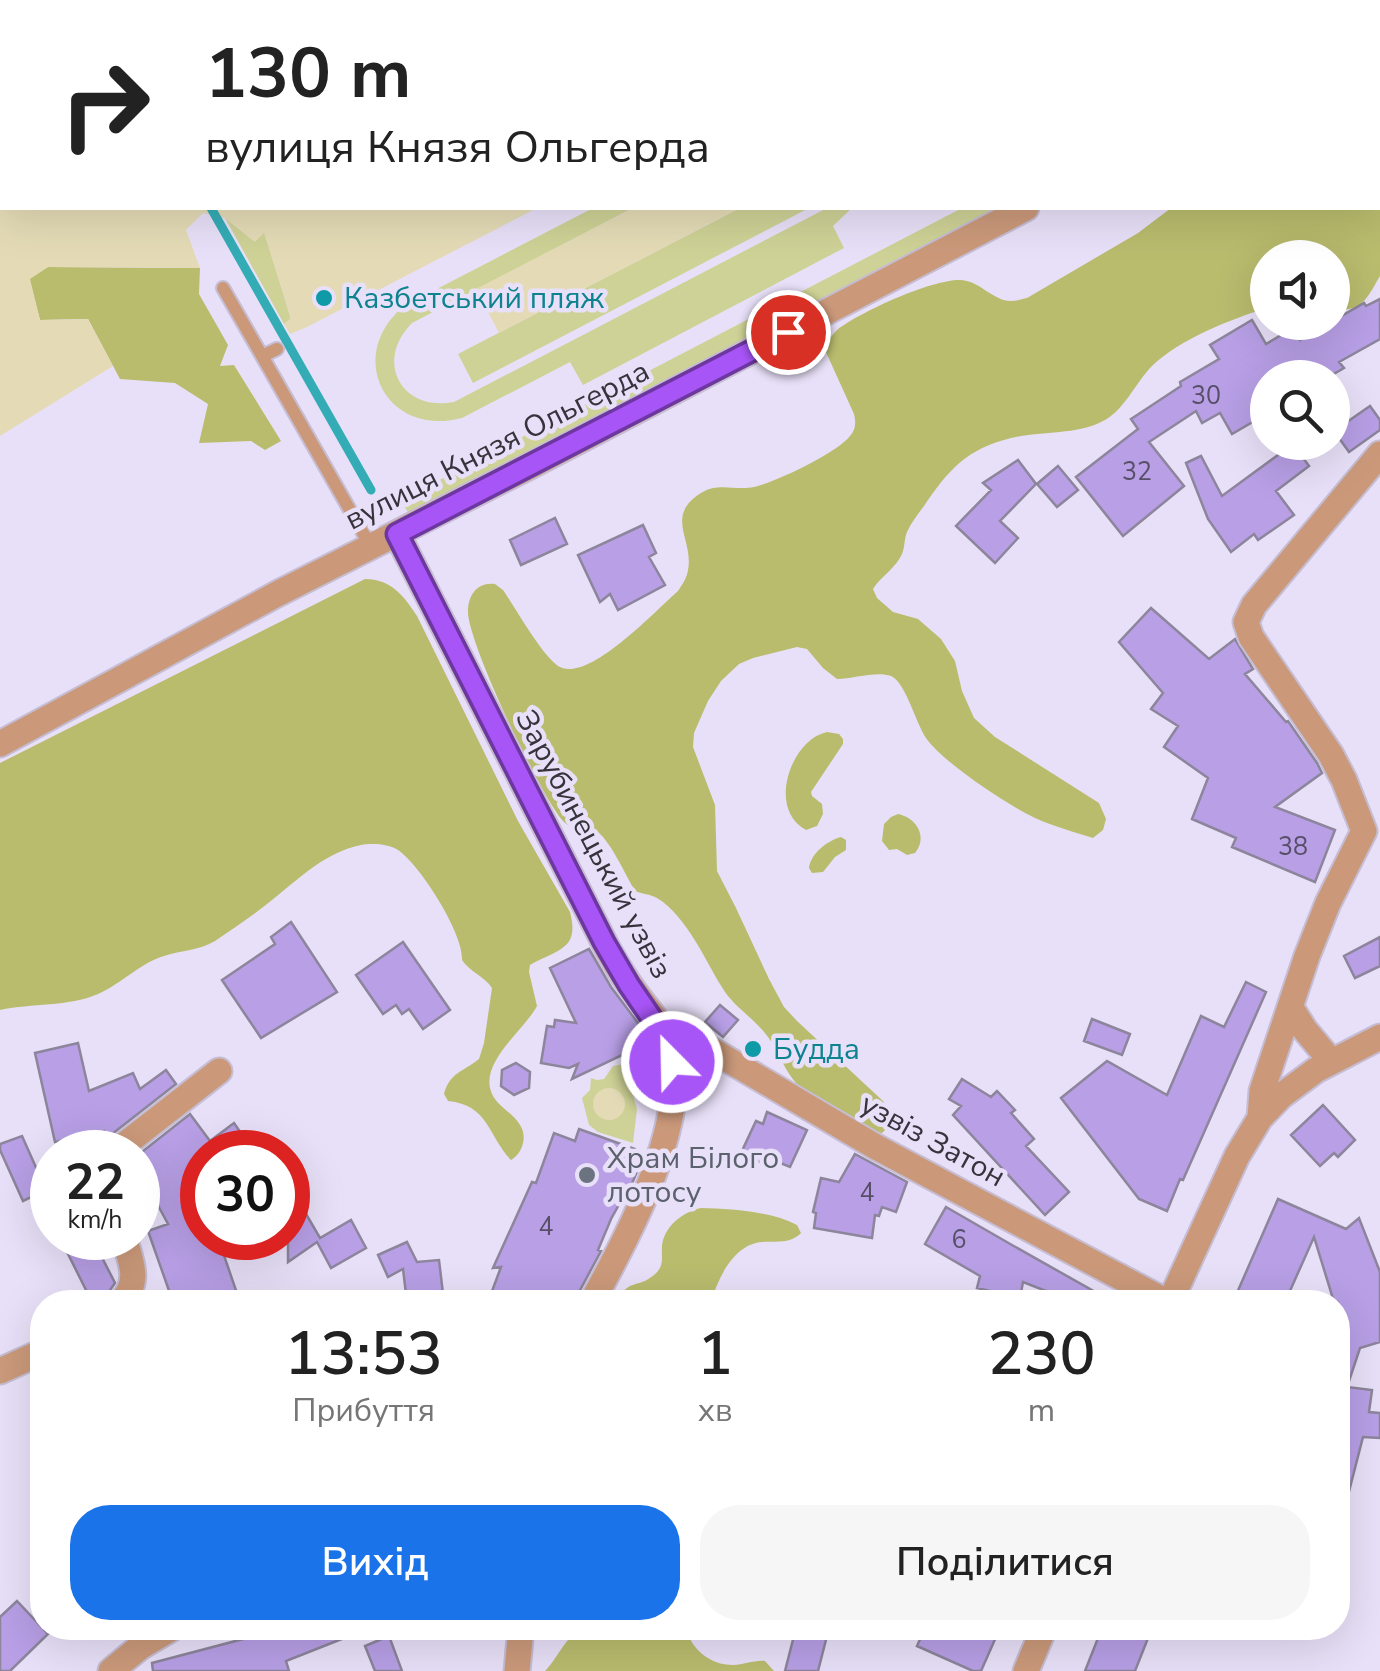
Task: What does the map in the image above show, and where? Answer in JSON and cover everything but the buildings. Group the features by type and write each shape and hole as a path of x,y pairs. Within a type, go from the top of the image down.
{"street":[{"name":"вулиця Князя Ольгерда","path":"0,744 243,612 1022,210"},
{"path":"1260,1118 1262,1091 1323,915 1364,831 1331,755 1251,638 1246,622 1254,605 1380,454"},
{"name":"Зарубинецький узвіз","path":"397,534 604,942 668,1042 672,1092 666,1136 637,1215 598,1290"},
{"path":"1291,1008 1332,1061"},
{"path":"1174,1290 1237,1156 1260,1118 1282,1096 1332,1061 1380,1037"},
{"name":"узвіз Затон","path":"668,1042 693,1042 715,1052 876,1147 1145,1290"},
{"path":"144,1130 220,1071"},
{"path":"130,1260 134,1277 130,1290"},
{"path":"0,1371 30,1357"},
{"path":"110,1671 151,1640"},
{"path":"517,1671 520,1640"},
{"path":"1026,1671 1039,1640"}],"lane":[{"path":"223,288 371,547"},
{"path":"262,356 278,348"}],"green space":[{"path":"589,210 629,210 412,323 395,353 399,381 420,399 454,402 823,210 850,210 833,226 844,248 583,385 570,362 462,418 435,421 412,416 394,405 382,388 376,369 377,347 386,326 404,306"},
{"path":"736,210 805,210 473,383 458,354"},
{"path":"958,210 993,210 409,514 401,500"},
{"path":"1168,210 1380,210 1380,276 1357,306 1350,309 1350,240 1250,240 1250,314 1206,331 1164,356 1109,417 1080,429 996,443 960,462 915,519 899,559 873,589 893,612 918,619 941,639 955,661 974,718 995,737 1099,803 1106,819 1103,830 1093,838 1042,821 964,773 929,742 902,687 891,676 837,679 807,649 797,647 739,664 708,701 694,733 693,747 715,805 717,871 784,1007 883,1101 891,1114 882,1133 874,1132 802,1089 763,1031 725,992 678,917 657,898 635,891 598,832 572,827 563,821 539,783 492,685 471,629 470,600 479,587 495,584 503,590 558,666 571,669 603,656 678,591 684,581 689,559 682,520 690,502 714,488 754,487 776,479 820,458 852,433 854,414 825,350 837,330 897,298 948,281 968,281 1004,300 1027,298 1138,233"},
{"path":"225,218 254,241 264,231 291,319 284,324"},
{"path":"48,267 200,268 199,294 228,345 220,366 234,365 281,441 265,450 251,441 199,443 208,404 175,383 120,379 88,319 40,320 29,278"},
{"path":"365,579 396,590 417,616 518,821 570,912 569,941 530,965 537,1006 499,1056 490,1077 495,1099 517,1120 524,1135 523,1145 511,1160 480,1115 448,1101 444,1094 453,1077 479,1059 492,988 462,960 456,934 428,885 407,858 390,846 365,844 337,853 215,941 155,959 98,994 75,1001 0,1010 0,763"},
{"path":"827,732 839,734 843,744 811,792 822,804 823,814 817,826 806,830 794,820 788,807 788,776 803,748"},
{"path":"898,814 918,829 920,841 915,853 889,850 882,841 884,824"},
{"path":"841,837 846,840 846,850 823,872 812,873 810,863 816,853"},
{"path":"624,1064 637,1109 633,1143 598,1132 589,1125 582,1098 590,1090 591,1078 604,1079 613,1066"},
{"path":"701,1208 737,1210 775,1217 797,1225 801,1233 788,1240 752,1244 743,1249 723,1273 715,1290 625,1290 657,1272 670,1226"},
{"path":"691,1640 709,1659 733,1665 765,1661 774,1671 545,1671 566,1643"}],"sand":[{"name":"Казбетський пляж","path":"0,210 533,210 290,334 284,324 291,318 264,233 255,242 225,218 203,213 186,230 200,268 48,267 30,279 40,320 88,319 113,366 0,436"},
{"path":"629,210 736,210 499,333 476,289"},
{"path":"609,1088 620,1093 625,1104 620,1115 609,1120 598,1115 593,1104 598,1093"}],"waterway":[{"path":"212,210 371,490"}],"place":[{"name":"Казбетський пляж","path":"324,298"},
{"name":"Будда","path":"753,1049"},
{"name":"Храм Білого лотосу","path":"587,1175"}],"route":[{"path":"672,1062 668,1042 604,942 397,534 788,332"}]}
